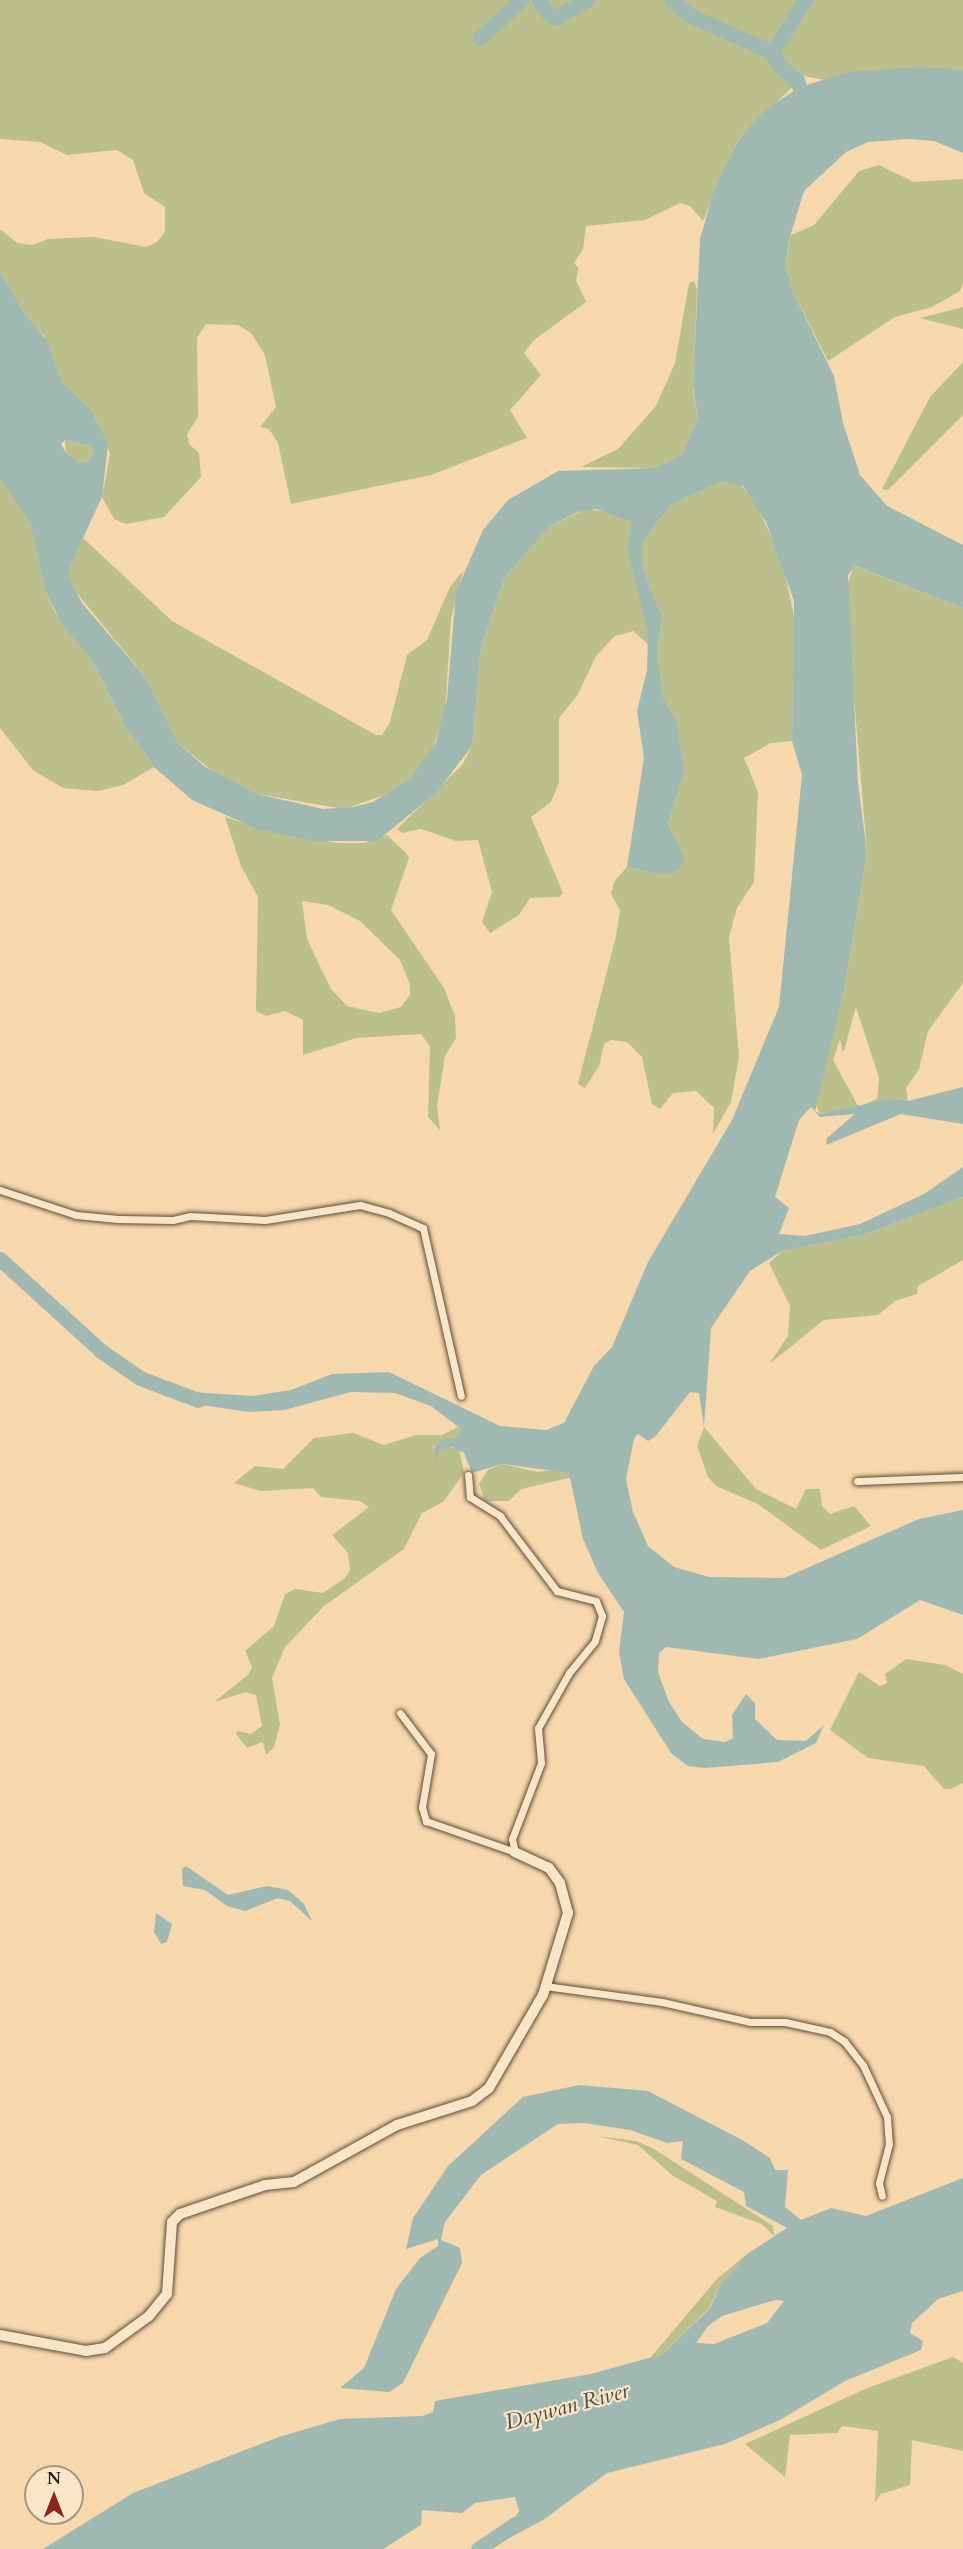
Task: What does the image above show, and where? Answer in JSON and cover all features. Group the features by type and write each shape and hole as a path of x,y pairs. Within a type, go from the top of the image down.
{"street":[{"path":"0,1190 76,1215 118,1219 173,1220 190,1216 264,1220 360,1205 423,1228 461,1396"},
{"path":"468,1475 470,1497 500,1516 557,1591 596,1602 602,1616 594,1641 569,1673 538,1728 541,1763 512,1839 515,1852"},
{"path":"857,1481 963,1477"},
{"path":"0,2336 86,2351 105,2348 149,2316 167,2294 174,2218 265,2185 294,2182 396,2126 472,2101 489,2088 530,2022 545,1986 568,1913 560,1883 549,1868 515,1852 426,1821 422,1807 431,1754 400,1713"},
{"path":"545,1986 662,2002 750,2022 785,2022 830,2032 844,2041 863,2065 887,2117 890,2144 879,2183 882,2196"}],"green space":[{"path":"0,0 963,0 963,70 890,69 824,80 804,76 739,138 703,221 690,206 680,203 645,220 586,226 583,249 574,263 579,268 576,280 586,302 534,340 524,353 541,375 510,410 527,438 431,475 291,504 278,443 269,429 260,427 276,407 265,355 251,333 238,325 206,324 197,338 198,417 187,434 189,444 199,453 201,477 164,517 126,524 114,519 102,497 110,454 96,419 62,382 44,336 30,323 0,271 0,229 17,243 32,245 48,239 94,237 146,247 157,242 165,232 165,207 144,193 133,160 117,150 67,155 40,142 0,139"},
{"path":"879,165 914,182 963,179 963,283 960,291 932,307 895,317 828,361 792,290 786,267 789,236 814,225 859,171"},
{"path":"694,281 697,290 693,390 698,418 682,454 655,468 581,467 618,449 656,406 675,363 689,283"},
{"path":"963,307 963,329 920,318"},
{"path":"963,362 963,415 888,490 882,489 930,397"},
{"path":"65,440 91,446 94,451 88,462 79,463 66,453"},
{"path":"0,479 30,522 46,593 55,612 92,660 124,724 154,767 123,785 98,791 63,788 33,770 0,728"},
{"path":"722,481 739,482 759,509 783,564 794,616 792,741 771,743 744,758 758,792 754,882 737,908 729,937 739,1057 731,1102 713,1134 714,1108 696,1091 673,1093 660,1109 652,1104 642,1057 627,1042 611,1040 604,1044 599,1066 585,1088 578,1084 616,936 620,910 611,894 614,882 627,867 661,875 673,834 668,824 685,769 679,737 663,698 657,650 662,617 642,565 642,542 671,505"},
{"path":"586,509 617,513 631,521 627,546 645,603 649,645 633,631 615,636 596,656 577,696 559,718 559,783 551,802 531,817 563,893 559,897 530,898 519,915 490,933 482,922 492,892 478,840 456,841 421,829 402,833 397,829 462,765 472,746 481,648 505,577 549,527"},
{"path":"82,537 172,621 376,735 382,735 390,722 407,655 427,640 450,587 463,571 451,619 445,713 432,750 411,778 385,795 344,809 257,794 217,775 178,743 146,678 76,592 69,578 71,564"},
{"path":"854,566 963,608 963,983 928,1031 919,1069 906,1088 908,1101 865,1104 877,1099 879,1078 856,1007 843,1053 840,1039 833,1060 858,1106 820,1114 815,1102 844,990 867,853 847,614 846,588"},
{"path":"225,817 264,830 338,843 364,843 387,835 406,853 409,858 391,910 444,988 455,1016 456,1038 445,1056 437,1105 440,1130 428,1117 430,1046 421,1034 356,1038 303,1055 303,1020 285,1011 266,1016 256,1011 258,897 241,866","holes":["302,901 328,905 360,921 400,960 410,984 410,995 401,1007 379,1013 347,1006 331,989 307,939"]},
{"path":"963,1197 963,1260 918,1286 917,1294 895,1301 878,1315 824,1320 769,1364 788,1336 790,1306 769,1263 782,1251 866,1234"},
{"path":"458,1427 462,1431 459,1441 433,1447 435,1453 445,1447 459,1448 464,1473 443,1502 422,1513 404,1549 324,1606 285,1647 272,1678 280,1725 274,1747 266,1755 263,1742 247,1748 236,1734 238,1731 251,1734 262,1726 256,1695 246,1692 214,1702 248,1675 252,1667 245,1651 274,1626 285,1594 295,1589 323,1593 345,1578 350,1570 348,1553 332,1535 369,1507 360,1501 321,1497 313,1488 261,1491 234,1483 255,1466 283,1469 314,1438 353,1433 384,1445 416,1435 442,1435"},
{"path":"704,1427 756,1489 796,1509 806,1489 820,1489 822,1506 830,1514 854,1506 871,1526 821,1550 758,1504 716,1486 708,1477 697,1446"},
{"path":"502,1464 538,1472 562,1469 573,1477 521,1489 509,1501 485,1501 479,1484 488,1470"},
{"path":"906,1659 945,1665 963,1674 963,1783 951,1789 944,1789 924,1766 868,1758 830,1730 859,1672 880,1686 887,1683 885,1674"},
{"path":"597,2136 636,2141 654,2149 773,2226 774,2236 762,2224 715,2207 717,2201 672,2175 638,2145"},
{"path":"747,2254 721,2284 709,2308 663,2354 651,2357 717,2279"},
{"path":"953,2357 963,2363 963,2451 912,2440 910,2485 881,2494 875,2502 878,2431 842,2426 837,2433 790,2435 785,2477 745,2444 865,2389"}],"water":[{"path":"918,67 963,70 963,153 934,141 909,139 868,142 846,152 804,191 788,243 786,267 792,290 834,376 843,423 860,475 887,506 963,545 963,608 855,566 848,575 858,783 867,853 844,990 815,1111 820,1114 889,1099 908,1101 963,1087 963,1124 901,1114 826,1145 827,1138 855,1114 820,1117 811,1107 799,1120 775,1197 789,1208 779,1234 805,1236 860,1224 924,1194 963,1167 963,1197 866,1234 782,1251 750,1271 711,1328 704,1427 699,1393 690,1392 655,1437 648,1441 638,1434 634,1439 626,1479 633,1512 648,1546 674,1567 709,1577 784,1578 919,1519 963,1510 963,1615 920,1600 857,1639 758,1659 666,1647 659,1653 658,1672 669,1702 682,1722 703,1739 725,1742 733,1738 732,1715 746,1694 755,1703 755,1719 777,1740 806,1741 824,1725 816,1743 778,1762 705,1768 688,1766 671,1753 624,1679 619,1653 624,1612 598,1573 583,1539 569,1473 502,1464 472,1473 464,1453 452,1447 439,1450 436,1461 434,1448 443,1440 459,1438 461,1429 431,1406 395,1393 351,1392 284,1410 249,1412 181,1402 161,1390 252,1396 291,1390 332,1374 389,1372 500,1426 546,1430 564,1423 594,1366 612,1347 648,1262 732,1120 779,1007 802,775 792,741 794,601 766,522 743,486 722,481 671,505 642,542 642,565 662,617 657,650 663,698 676,721 685,769 668,824 685,859 678,870 661,875 627,867 644,758 637,711 647,670 648,633 627,546 631,521 596,509 578,512 549,527 505,577 481,648 472,746 437,792 377,841 316,841 257,829 192,800 154,767 124,724 92,660 64,627 46,593 30,523 0,479 0,271 26,316 47,341 62,382 92,412 108,444 102,497 71,564 69,578 82,603 146,678 178,743 205,767 257,794 323,809 353,807 373,802 411,778 436,742 447,698 456,592 483,530 508,500 558,471 655,468 682,454 698,418 693,386 700,239 714,191 739,139 766,109 800,87 849,72","holes":["65,440 91,446 94,452 88,462 79,463 66,453 61,444"]},
{"path":"186,1866 228,1895 267,1886 288,1890 304,1904 312,1921 290,1901 278,1898 245,1911 227,1906 205,1890 183,1886 182,1869"},
{"path":"156,1913 172,1924 167,1942 161,1944 154,1932"},
{"name":"Daywan River","path":"579,2085 648,2091 744,2141 770,2158 775,2170 788,2170 785,2207 801,2220 831,2208 866,2216 963,2178 963,2291 938,2299 912,2323 910,2333 923,2341 921,2350 845,2381 780,2420 725,2444 607,2473 543,2520 498,2544 519,2511 515,2497 475,2503 462,2513 422,2510 421,2525 383,2549 43,2549 133,2493 279,2437 340,2419 422,2416 433,2412 435,2401 591,2374 663,2354 710,2308 721,2284 747,2254 787,2228 746,2206 744,2192 681,2159 683,2141 667,2143 630,2130 584,2123 558,2124 481,2175 445,2222 441,2240 460,2248 462,2263 403,2383 389,2392 340,2388 364,2368 396,2289 420,2258 438,2246 438,2239 406,2249 413,2218 448,2166 523,2097","holes":["775,2300 784,2301 767,2323 714,2344 696,2343 708,2326 722,2316"]}],"waterway":[{"path":"480,38 521,0"},
{"path":"539,0 550,16 557,17 587,0"},
{"path":"672,0 689,15 772,52"},
{"path":"772,52 805,0"},
{"path":"772,52 779,66 797,80 805,105"},
{"path":"0,1259 101,1351 140,1378 198,1400"},
{"path":"478,2549 515,2524"}]}
